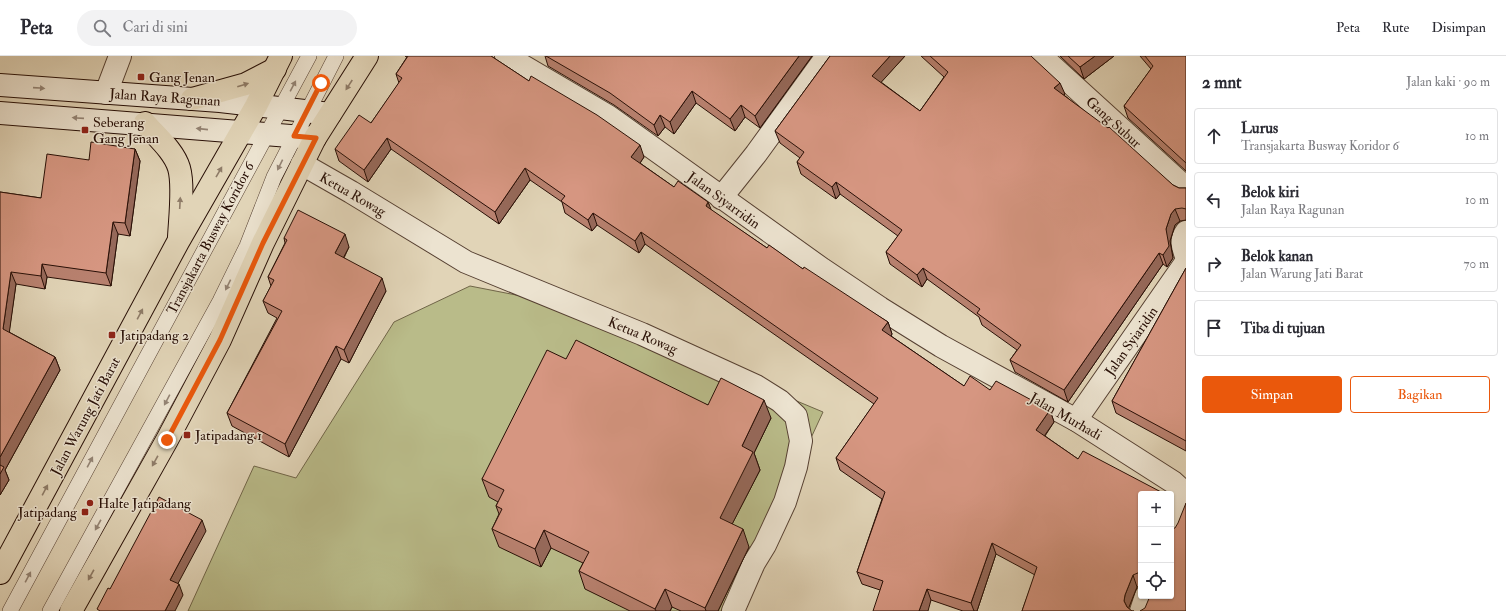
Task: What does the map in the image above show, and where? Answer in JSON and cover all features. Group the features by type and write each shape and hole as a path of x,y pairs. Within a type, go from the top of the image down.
{"main road":[{"path":"71,611 167,440 220,340 263,243 302,164 330,114 367,56"},
{"path":"192,99 246,84 278,62"},
{"name":"Jalan Warung Jati Barat","path":"0,573 178,242 256,106 278,62"},
{"path":"145,123 168,149 179,168 181,195 178,242"}],"street":[{"path":"106,93 120,56"},
{"name":"Jalan Siyarridin","path":"506,56 608,116 721,198 880,308 941,346"},
{"path":"721,198 756,154 827,56"},
{"name":"Gang Subur","path":"1041,56 1186,188"},
{"name":"Jalan Raya Ragunan","path":"0,85 192,99 330,114"},
{"name":"Jalan Raya Ragunan","path":"0,113 145,123 241,133 316,138"},
{"name":"Ketua Rowag","path":"302,164 466,262 642,334 756,386 780,401 796,416 801,441 796,467 785,502 765,545 754,563 734,611"},
{"path":"1186,232 1183,240 1183,248 1186,256"},
{"name":"Jalan Syiaridin","path":"1076,420 1186,262"},
{"name":"Jalan Murhadi","path":"941,346 1076,420 1173,482 1186,494 1172,527"},
{"path":"1141,611 1145,599"}],"lane":[{"name":"Transjakarta Busway Koridor 6","path":"10,611 309,56"},
{"name":"Transjakarta Busway Koridor 6","path":"50,611 220,302 247,246 274,177 306,111 336,56"}],"green space":[{"path":"470,286 567,305 823,412 731,611 188,611 254,466 296,478 394,322"}],"building":[{"path":"408,56 491,56 529,81 531,76 597,115 640,145 631,157 674,187 678,181 708,202 706,206 767,248 769,245 803,269 804,267 888,322 882,330 964,386 970,376 990,390 996,381 1050,410 1036,430 1078,459 1083,451 1159,491 1138,491 1138,573 1133,575 1124,601 1127,607 1132,611 1022,611 1037,567 992,543 971,603 927,589 919,611 873,611 883,581 857,572 885,492 836,458 878,398 641,232 635,241 593,213 588,220 561,201 565,196 525,168 495,212 387,138 364,170 335,149 359,115 371,123 402,78 396,74"},
{"path":"546,56 799,56 755,116 741,105 730,119 692,91 670,122 660,115 654,125 610,93"},
{"path":"830,56 890,56 872,76 920,111 948,72 930,56 1031,56 1060,83 1054,88 1108,128 1109,127 1173,185 1179,188 1186,188 1186,209 1175,209 1171,214 1166,229 1169,246 1163,255 1159,253 1064,390 1010,360 1021,345 977,313 980,309 923,268 917,275 886,252 902,230 836,182 832,187 797,162 804,152 775,131"},
{"path":"1068,56 1095,56 1080,67"},
{"path":"1145,56 1186,56 1186,163 1124,106 1153,66"},
{"path":"91,142 135,149 125,223 113,222 106,273 42,264 41,276 11,272 3,329 55,357 0,457 0,192 41,198 47,154 89,160"},
{"path":"298,210 345,234 335,253 382,278 344,350 336,346 285,444 227,413 282,311 263,301 274,280 268,277 287,240 284,238"},
{"path":"1186,268 1186,441 1112,401"},
{"path":"576,340 708,405 721,378 764,400 742,446 753,452 720,518 743,529 705,608 665,589 655,609 579,571 589,552 544,530 535,549 492,529 502,509 496,506 504,490 482,479 547,350 566,359"},
{"path":"0,465 4,467 0,474"},
{"path":"159,497 202,520 170,580 179,584 165,611 100,611 97,609 108,588 110,589"},
{"path":"1186,503 1186,611 1140,611 1145,608 1149,599 1174,599 1174,528 1178,523"}],"place":[{"name":"Gang Jenan","path":"141,77"},
{"name":"Seberang Gang Jenan","path":"85,130"},
{"name":"Jatipadang 2","path":"112,335"},
{"name":"Jatipadang 1","path":"187,435"},
{"name":"Halte Jatipadang","path":"90,503"},
{"name":"Jatipadang","path":"85,512"}],"route":[{"path":"167,440 220,340 280,206 316,138 294,136 321,83"}]}
